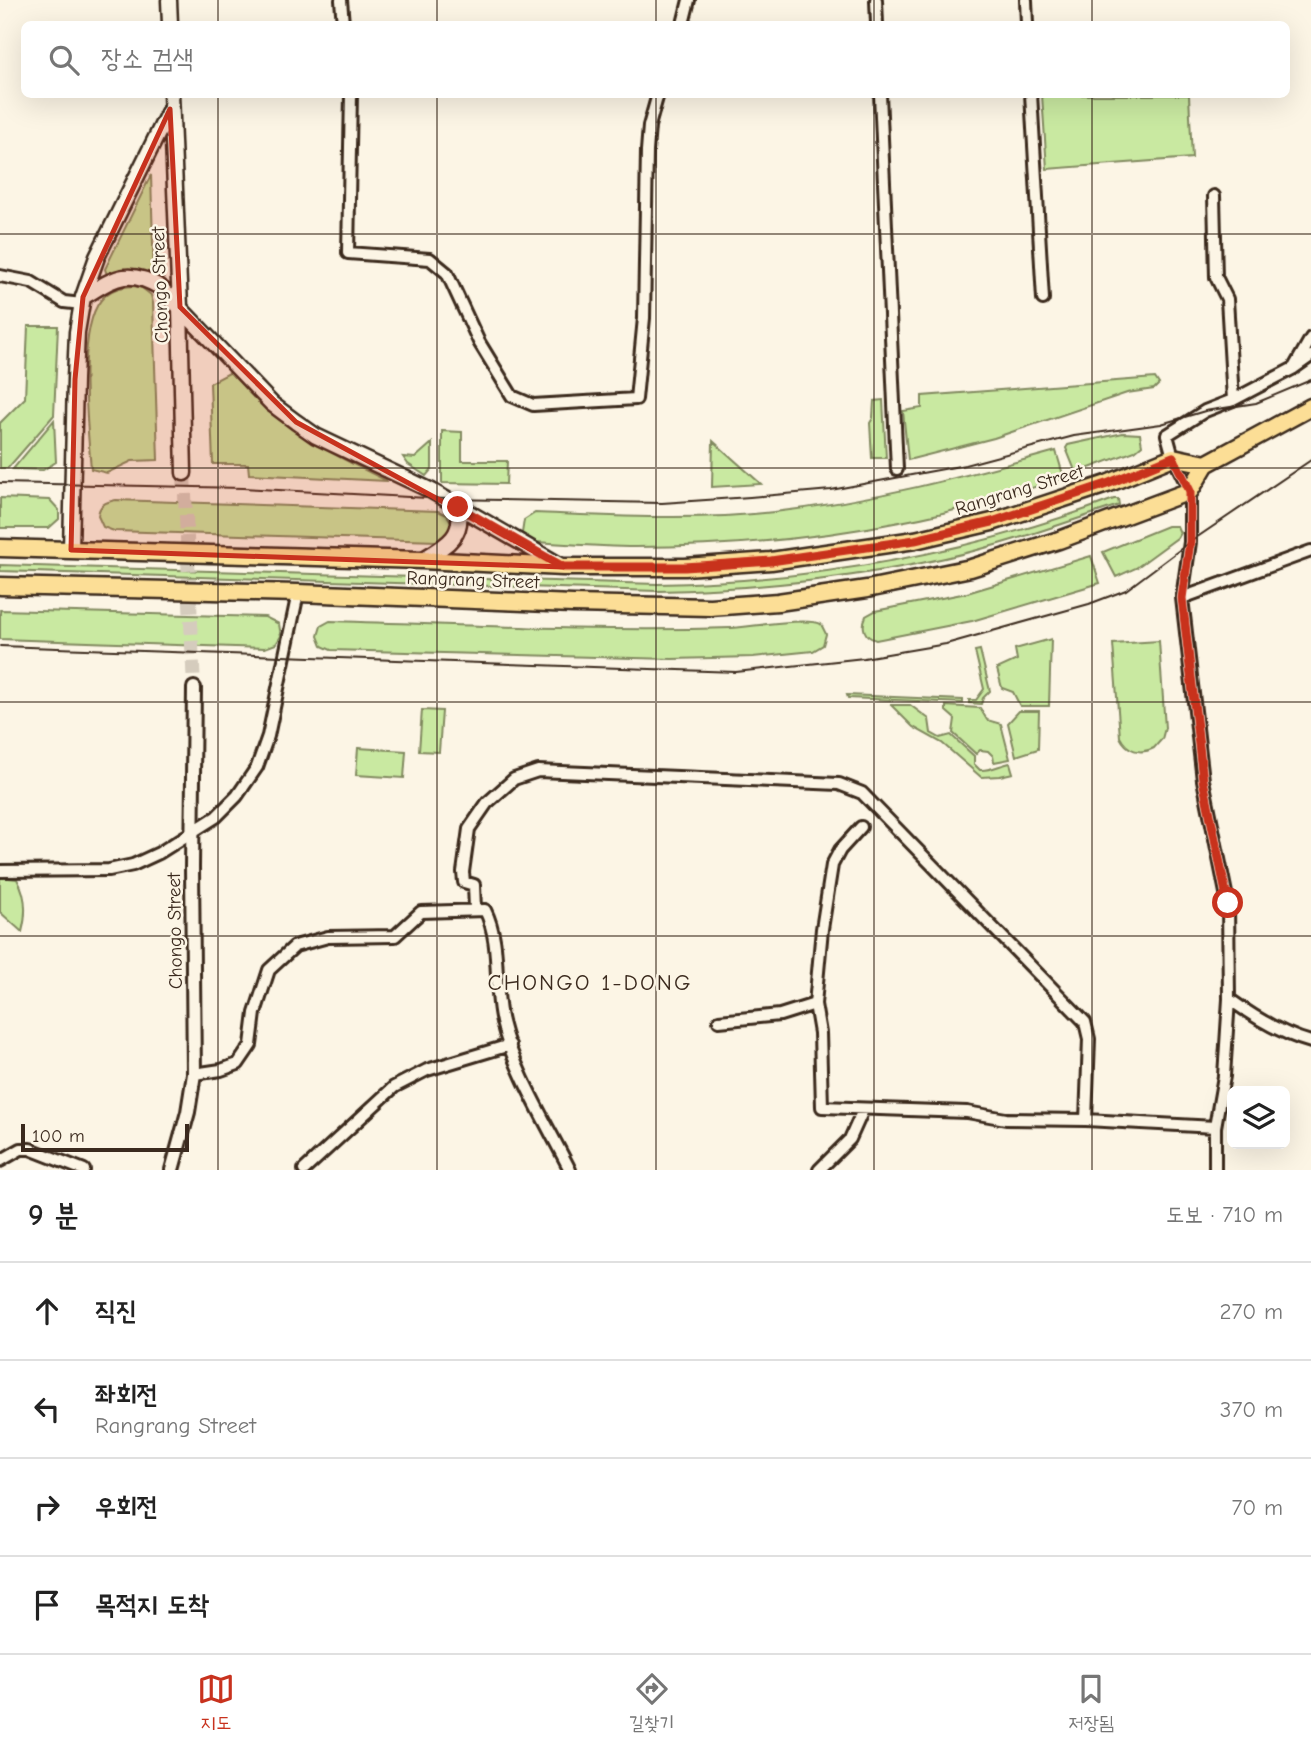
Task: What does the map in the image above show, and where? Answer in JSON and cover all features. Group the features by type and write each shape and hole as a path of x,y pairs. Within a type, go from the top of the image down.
{"main road":[{"path":"169,0 170,21"},
{"path":"71,550 77,332 83,301 97,257 170,102"},
{"name":"Chongo Street","path":"170,102 180,307 184,473"},
{"path":"83,301 120,276 137,276 160,287 272,404 316,436 430,490 563,567"},
{"path":"1190,491 1206,464 1311,407"},
{"path":"1173,457 1206,464"},
{"name":"Rangrang Street","path":"0,548 422,560 563,567 685,567 771,561 915,540 992,522 1107,484 1173,457"},
{"name":"Rangrang Street","path":"0,586 298,593 587,605 710,607 778,602 867,589 971,568 1059,540 1190,491"},
{"path":"422,560 448,544 458,532 458,507"}],"street":[{"path":"341,0 343,21"},
{"path":"684,21 689,0"},
{"path":"876,0 877,21"},
{"path":"1026,0 1027,21"},
{"path":"351,98 348,253 430,259 447,274 479,342 512,397 533,405 636,399 644,318 648,139 657,98"},
{"path":"880,98 897,469"},
{"path":"1031,98 1043,299"},
{"path":"1214,196 1216,277 1227,299 1233,400"},
{"path":"0,276 31,282 64,302 83,301"},
{"path":"1294,368 1311,338"},
{"path":"1215,1170 1215,1127 1224,1076 1229,999 1228,903 1203,780 1182,598 1190,542 1190,491 1173,457 1167,435 1205,411 1233,400 1311,356"},
{"path":"1182,598 1311,551"},
{"path":"0,871 109,870 133,864 159,853 216,817 237,796 257,766 268,736 298,593"},
{"name":"Chongo Street","path":"173,1170 188,1112 194,1074 194,688"},
{"path":"475,909 474,885 464,881 463,872 469,829 487,803 514,779 538,771 839,784 862,793 1085,1021 1089,1039 1086,1120"},
{"path":"861,827 840,850 832,865 822,929 815,1004 820,1033 822,1107 967,1112 1006,1119 1215,1127"},
{"path":"194,1074 238,1064 251,1045 255,1013 269,970 295,946 328,937 395,936 421,912 485,910 492,925 502,1021 510,1045 570,1170"},
{"path":"1229,999 1254,1017 1311,1042"},
{"path":"719,1021 780,1015 815,1004"},
{"path":"304,1170 394,1087 427,1070 510,1045"},
{"path":"819,1170 850,1139 863,1110"},
{"path":"0,1161 21,1149 30,1149 84,1170"}],"highlighted area":[{"path":"170,109 180,307 296,422 563,567 71,550 75,379 83,297"}],"green space":[{"path":"1042,98 1189,98 1192,158 1047,169"},
{"path":"151,175 154,278 107,275 105,269"},
{"path":"134,286 151,295 153,303 158,460 132,461 107,473 91,469 86,407 88,334 93,315 104,296 116,289"},
{"path":"28,326 58,326 54,415 8,468 0,468 0,423 25,398"},
{"path":"231,372 266,408 302,436 387,481 249,474 248,464 213,464 210,383"},
{"path":"1155,378 1159,384 1154,389 1127,393 994,438 908,460 903,411 922,408 922,396"},
{"path":"883,400 886,458 872,458 870,423 874,401"},
{"path":"54,420 56,462 43,470 13,469"},
{"path":"442,431 462,432 462,461 507,461 506,484 442,483"},
{"path":"1123,433 1140,434 1142,445 1135,451 1076,473 1066,448 1068,445"},
{"path":"713,441 761,484 712,487"},
{"path":"432,443 432,469 426,476 408,464 403,457 415,458"},
{"path":"1056,451 1064,478 945,512 838,533 737,544 635,547 534,542 522,533 524,520 535,513 684,517 744,515 810,507 917,487"},
{"path":"0,498 50,500 59,510 59,519 49,528 0,528"},
{"path":"1118,499 1119,505 967,553 838,577 730,588 658,591 0,571 0,565 658,584 716,582 775,577 890,561 1003,535"},
{"path":"116,500 438,511 447,515 453,525 444,539 437,541 114,531 103,527 98,516 103,505"},
{"path":"1167,526 1177,526 1180,533 1177,538 1136,568 1116,577 1103,552"},
{"path":"1091,556 1100,583 972,621 876,640 869,637 865,631 866,616 875,611 967,593"},
{"path":"0,610 265,617 279,624 281,636 276,644 265,648 0,639"},
{"path":"330,621 631,629 731,628 814,622 821,624 826,634 823,645 813,651 753,657 672,659 331,650 322,646 318,636 321,626"},
{"path":"1051,639 1049,706 1020,706 1013,692 1002,688 997,669 1017,660 1015,649"},
{"path":"1159,641 1165,728 1162,739 1154,748 1134,750 1126,746 1120,737 1113,644"},
{"path":"980,650 990,691 981,704 969,703 969,700 976,700 984,689 975,651"},
{"path":"847,695 963,700 963,703 848,698"},
{"path":"891,705 910,705 929,719 931,733 940,738 951,735 974,756 974,764 980,770 1010,763 1013,773 981,777 942,743 913,727"},
{"path":"946,706 980,708 987,720 1001,724 1010,759 994,762 988,751 980,750 976,754 953,733 955,719 946,711"},
{"path":"422,710 442,711 439,752 419,751"},
{"path":"1019,711 1039,711 1038,749 1016,756 1008,723"},
{"path":"358,748 406,751 404,778 356,775"},
{"path":"0,877 17,879 23,892 25,918 22,932 0,912"}],"tunnel":[{"path":"184,473 194,688"}],"tram line":[{"path":"0,483 243,488 446,499 662,503 750,497 831,490 965,465 1074,436 1161,424 1205,411 1256,403 1311,380"},
{"path":"0,646 736,672 864,658 946,644 1089,604 1126,590 1190,542 1311,460"}],"district":[{"name":"CHONGO 1-DONG","path":"590,982"}],"route":[{"path":"458,507 563,567 685,567 771,561 915,540 992,522 1107,484 1173,457 1190,491 1190,542 1182,598 1203,780 1228,903"}]}
